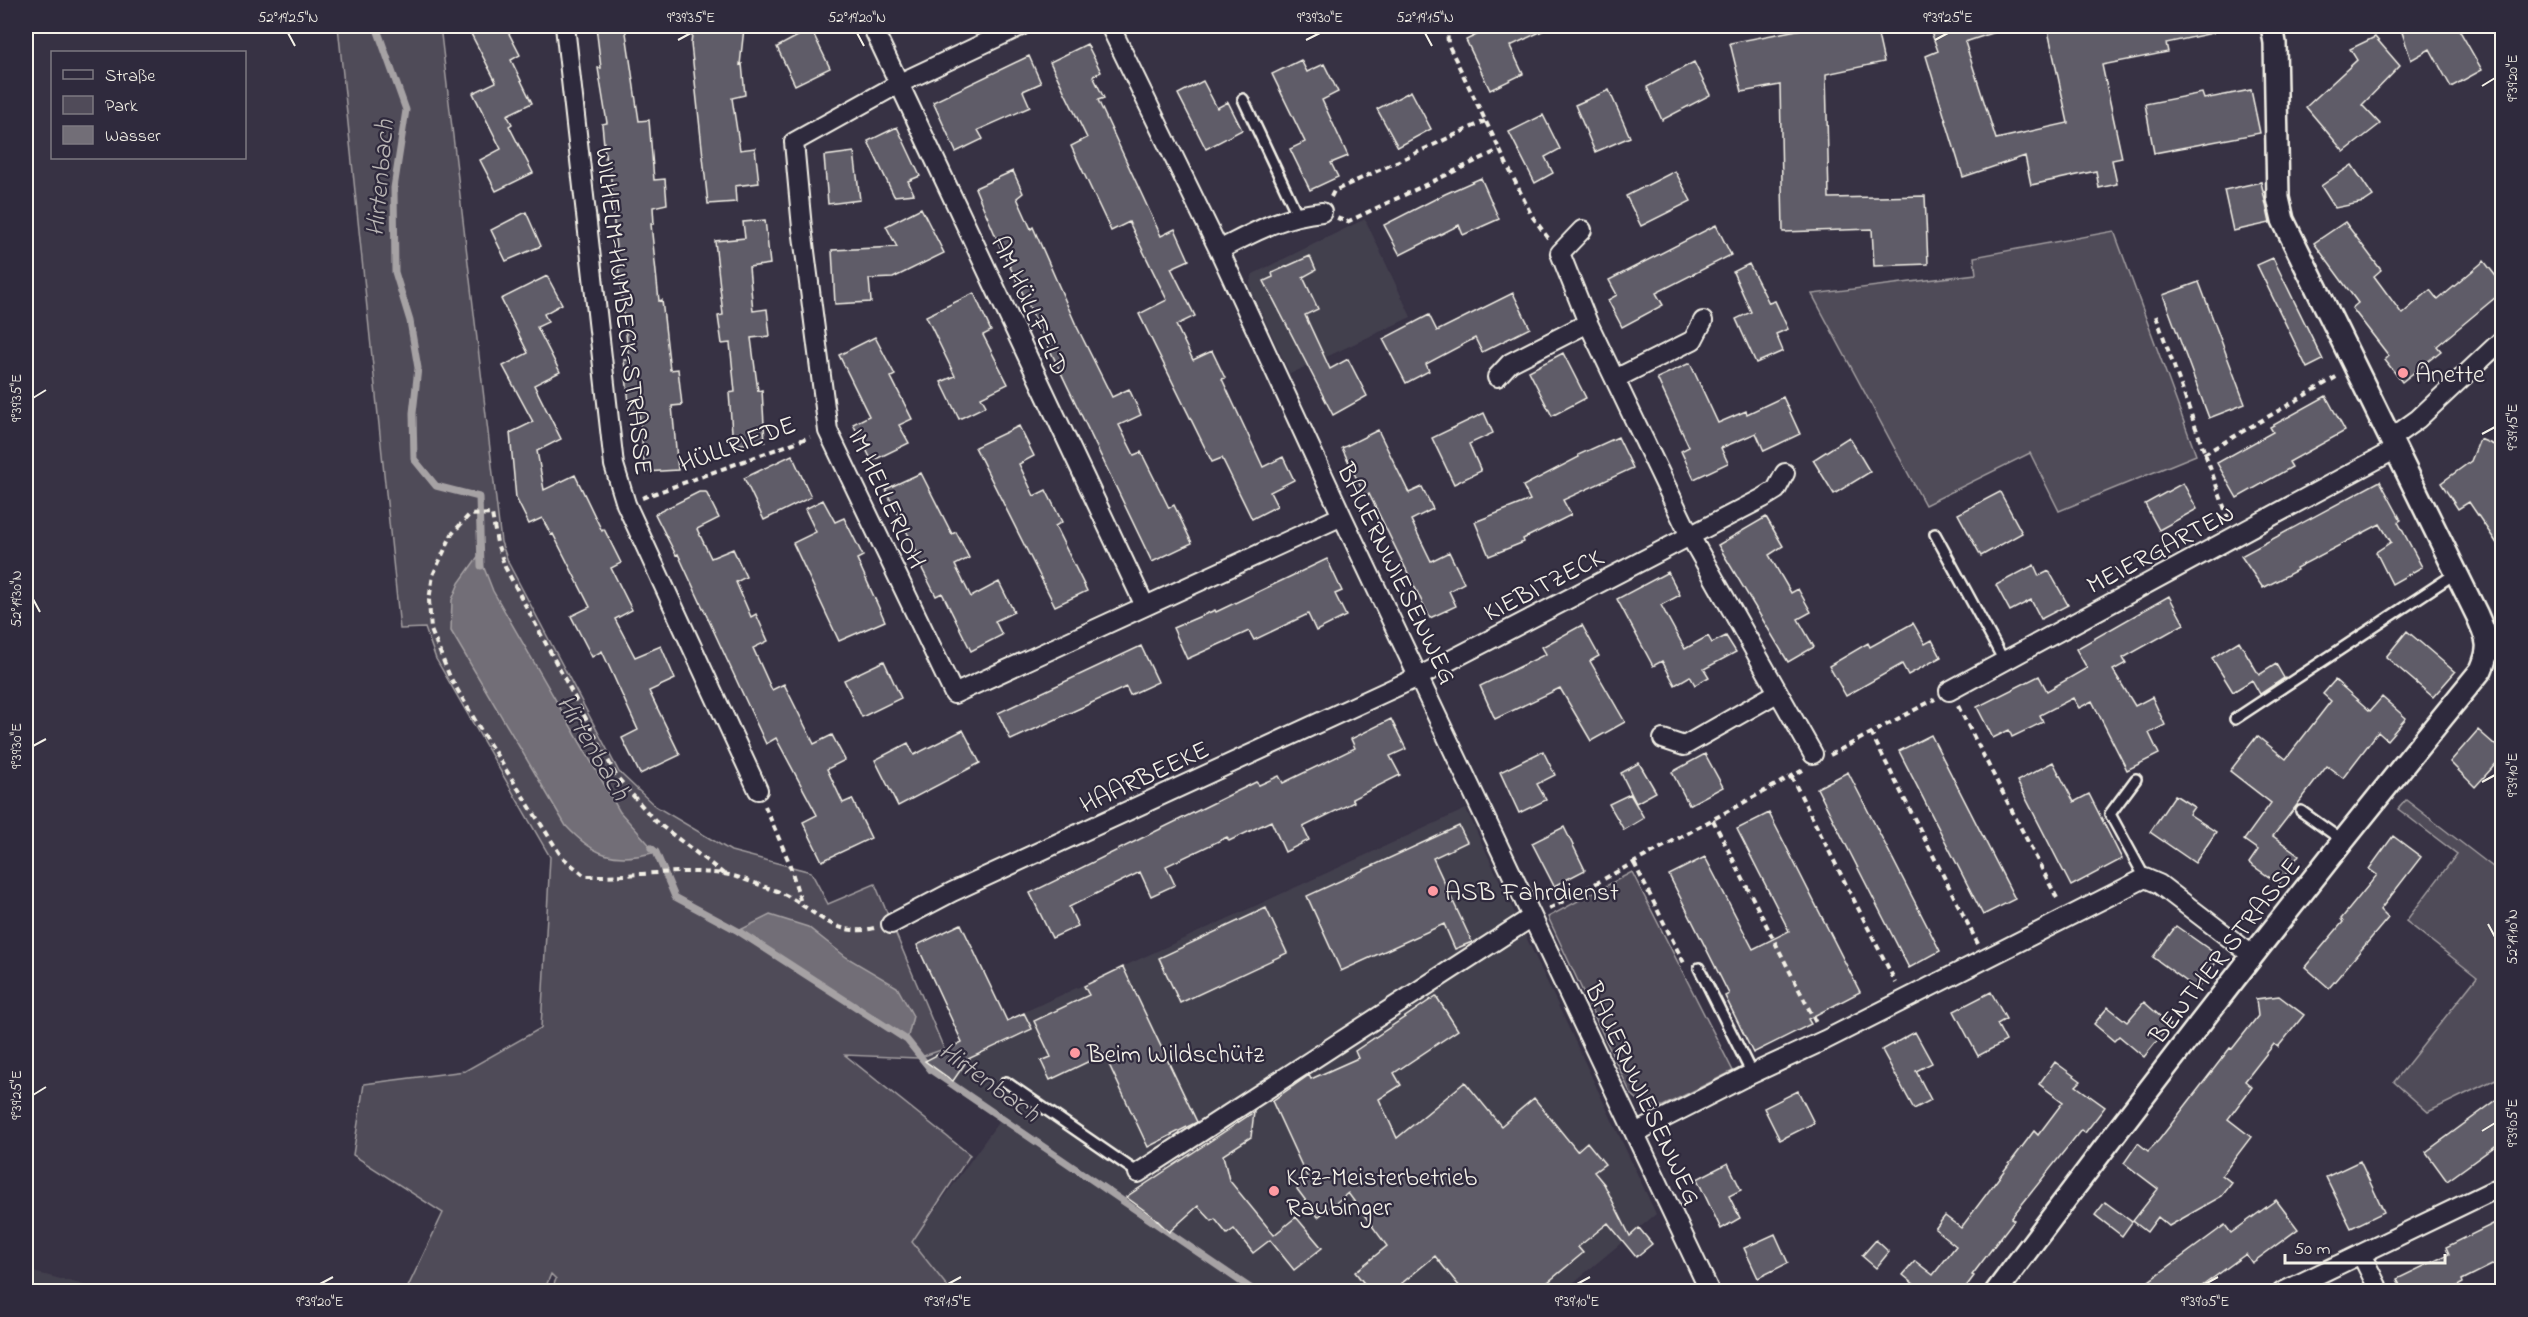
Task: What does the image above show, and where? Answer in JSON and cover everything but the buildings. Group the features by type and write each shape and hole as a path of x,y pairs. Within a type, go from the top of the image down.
{"street":[{"name":"WILHELM-HUMBECK-STRASSE","path":"565,26 614,465 626,504 758,790"},
{"name":"AM HÜLLFELD","path":"872,26 1145,606"},
{"name":"IM HELLERLOH","path":"1021,26 900,83 794,142 802,228 828,431 954,694 1342,516"},
{"name":"BAUERNWIESENWEG","path":"1110,26 1219,250 1342,516 1420,676 1710,1292"},
{"path":"2272,26 2275,43 2278,198 2283,220 2456,573 2495,642"},
{"path":"1219,250 1297,214 1322,213"},
{"path":"1582,230 1560,253 1588,323 1690,536 1816,759"},
{"path":"1615,379 1693,340 1703,321"},
{"path":"1497,377 1510,363 1588,323"},
{"name":"MEIERGARTEN","path":"1949,691 2235,536 2392,445 2502,340"},
{"name":"KIEBITZECK","path":"1420,676 1776,490 1785,472"},
{"name":"BENTHER STRASSE","path":"1996,1292 2253,956 2481,670 2495,642"},
{"name":"HAARBEEKE","path":"891,924 952,892 1420,676"},
{"path":"1663,739 1684,746 1778,693"},
{"path":"1635,1133 2145,878 2159,884 2253,956"},
{"path":"1138,1173 1532,918"},
{"path":"2282,1292 2502,1186"},
{"path":"2361,1254 2380,1292"}],"lane":[{"path":"1243,99 1297,214"},
{"path":"1935,534 2004,661"},
{"path":"2235,719 2456,573"},
{"path":"2136,779 2110,813 2145,878"},
{"path":"2301,811 2343,841"},
{"path":"1699,968 1752,1074"},
{"path":"1006,1082 1138,1173"}],"path":[{"path":"1447,26 1448,44 1499,150 1532,216 1560,253"},
{"path":"1485,121 1334,191 1322,213 1347,222 1499,150"},
{"path":"2156,316 2235,536"},
{"path":"2204,454 2354,368"},
{"name":"HÜLLRIEDE","path":"626,504 828,431"},
{"path":"724,874 655,821 617,777 505,567 497,543 492,514 469,515 452,534 433,575 429,600 431,630 450,677 483,734 562,857 585,876 674,872 724,874 776,890 840,929 861,932 891,924"},
{"path":"1532,918 1713,820 1791,776 1816,759 1871,733 1949,691 2067,916"},
{"path":"1871,733 1985,958"},
{"path":"1791,776 1905,999"},
{"path":"768,812 789,862 802,904"},
{"path":"1713,820 1825,1040"},
{"path":"1634,863 1685,966"}],"shaded area":[{"path":"1365,219 1411,317 1290,374 1251,291 1250,281 1253,274"},
{"path":"1466,809 1656,1214 1562,1292 951,1291 912,1242 1002,1117 931,1070 921,1057 944,1049"},
{"path":"26,1270 107,1291 26,1291"}],"green space":[{"path":"338,26 440,26 501,542 509,564 619,772 655,806 731,851 811,872 828,904 875,884 944,1049 918,1058 845,1055 970,1155 912,1242 951,1291 551,1292 556,1279 551,1274 544,1291 406,1291 443,1213 353,1155 364,1084 465,1071 541,1028 550,857 436,659 425,628 400,629"},
{"path":"2114,231 2196,455 2059,511 2030,453 1925,505 1812,294 1976,274 1974,257"},
{"path":"2406,800 2502,874 2502,1076 2428,1112 2394,1082 2477,977 2406,921 2457,854 2398,809"},
{"path":"1632,872 1733,1071 1663,1106 1646,1104 1631,1094 1548,917"}],"water":[{"path":"479,555 493,591 620,812 656,852 629,857 606,855 587,845 566,826 451,631 452,600 459,583"},
{"path":"770,915 808,927 846,957 897,987 913,1016 907,1040 738,931"}],"waterway":[{"name":"Hirtenbach","path":"376,26 406,110 394,188 395,272 410,321 418,368 413,413 414,459 436,486 479,497 481,566"},
{"name":"Hirtenbach","path":"651,848 656,852 675,897 738,931 907,1040 931,1070 1256,1292"}],"place":[{"name":"Anette","path":"2403,373"},
{"name":"ASB Fahrdienst","path":"1433,891"},
{"name":"Beim Wildschütz","path":"1075,1053"},
{"name":"Kfz-Meisterbetrieb Raubinger","path":"1274,1191"}]}
